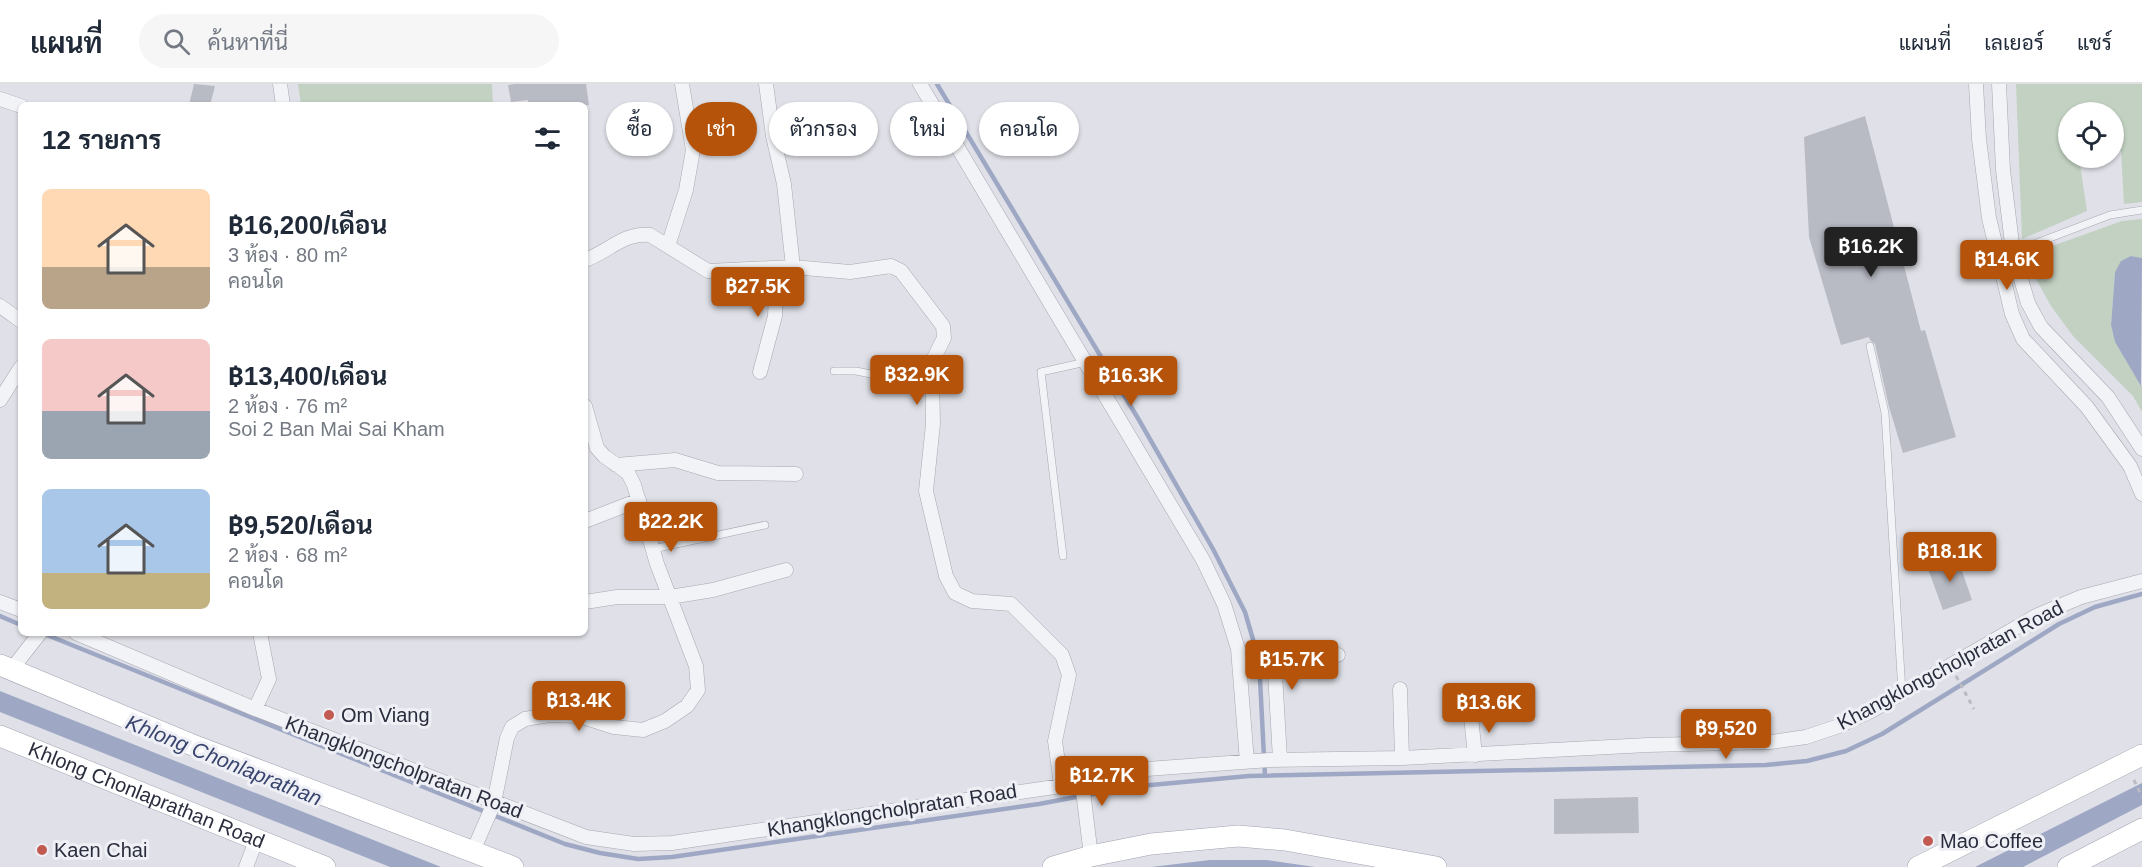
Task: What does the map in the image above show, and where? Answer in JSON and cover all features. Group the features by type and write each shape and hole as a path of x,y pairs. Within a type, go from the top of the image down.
{"main road":[{"path":"6,668 190,744 513,867"},
{"name":"Khlong Chonlaprathan Road","path":"0,736 325,867"},
{"path":"1918,867 2142,755"},
{"path":"2068,867 2142,829"},
{"path":"1053,867 1091,856 1151,844 1238,836 1285,840 1436,867"}],"street":[{"path":"280,84 283,102"},
{"path":"668,246 686,190 693,150 682,84"},
{"path":"766,84 773,136 784,184 793,267"},
{"path":"920,84 1203,560 1224,604 1238,649 1247,762"},
{"path":"1976,84 1978,139 1989,218 2012,314 2023,339 2087,407 2130,466 2142,494"},
{"path":"1999,84 2003,170 2013,252 2028,303 2041,327 2108,397 2142,449"},
{"path":"0,99 18,105"},
{"path":"588,259 629,236 639,234 650,235 708,271 793,267 850,272 891,266 901,271 943,326 944,338 934,358 932,374 933,424 926,491 946,576 955,593 972,602 1011,604 1062,655 1069,675 1055,741 1061,784"},
{"path":"760,372 775,316 777,268"},
{"path":"0,306 18,319"},
{"path":"0,400 18,372"},
{"path":"473,851 492,806 507,738 512,727 525,719 549,715 580,716 614,727 643,730 665,721 687,706 698,690 696,666 669,597 634,485 628,473 604,456 597,448 588,416"},
{"path":"616,465 675,460 718,473 796,474"},
{"path":"588,520 639,500"},
{"path":"588,602 617,597 669,597 713,591 786,570"},
{"name":"Khangklongcholpratan Road","path":"83,636 492,806 586,837 634,844 672,843 1061,784 1083,787 1146,769 1275,760 1402,758 1771,742 1806,737 1839,726 2036,616 2081,597 2142,581"},
{"path":"0,602 18,609"},
{"path":"255,709 269,679 261,636"},
{"path":"6,668 36,638"},
{"path":"1275,760 1274,656 1338,655"},
{"path":"1400,689 1402,758"},
{"path":"1471,717 1475,755"},
{"path":"1083,787 1091,856"},
{"path":"246,867 257,838"}],"lane":[{"path":"2013,252 2110,215 2142,210"},
{"path":"1870,346 1885,413 1902,692"},
{"path":"1063,556 1041,372 1086,362"},
{"path":"834,371 856,371 891,378 932,374"},
{"path":"653,549 765,525"}],"path":[{"path":"1964,691 1974,709"},
{"path":"2134,780 2142,797"}],"green space":[{"path":"298,84 492,84 493,102 301,102"},
{"path":"2016,84 2142,84 2142,202 2124,204 2122,168 2124,168 2124,102 2058,102 2058,168 2081,168 2087,211 2022,239"},
{"path":"2142,219 2142,258 2131,256 2115,272 2111,325 2115,342 2142,386 2142,412 2133,396 2073,336 2051,306 2036,279 2030,254 2122,221"}],"water":[{"path":"2131,256 2142,258 2141,386 2115,342 2111,325 2115,272 2121,261"},
{"path":"0,691 441,867 390,867 0,712"},
{"path":"2142,783 2142,805 2023,867 1975,867"},
{"path":"1210,860 1266,860 1315,867 1151,867"}],"building":[{"path":"194,84 215,86 211,102 190,102"},
{"path":"586,84 589,105 588,102 528,102 528,100 511,102 508,85"},
{"path":"1865,116 1921,331 1925,330 1956,437 1903,453 1889,407 1875,344 1869,337 1841,345 1809,237 1804,137"},
{"path":"1957,556 1972,600 1943,610 1927,566"},
{"path":"1638,797 1639,833 1554,834 1554,799"}],"waterway":[{"path":"937,84 1139,420 1213,549 1245,612 1259,660 1265,776"},
{"path":"49,636 565,844 638,859 672,857 1039,804 1129,787 1249,776 1766,765 1807,761 1846,751 1882,734 2059,624 2095,607 2142,594"},
{"path":"0,616 18,624"}],"place":[{"name":"Om Viang","path":"329,715"},
{"name":"Mao Coffee","path":"1928,841"},
{"name":"Kaen Chai","path":"42,850"}],"water label":[{"name":"Khlong Chonlaprathan","path":"224,760"}]}
